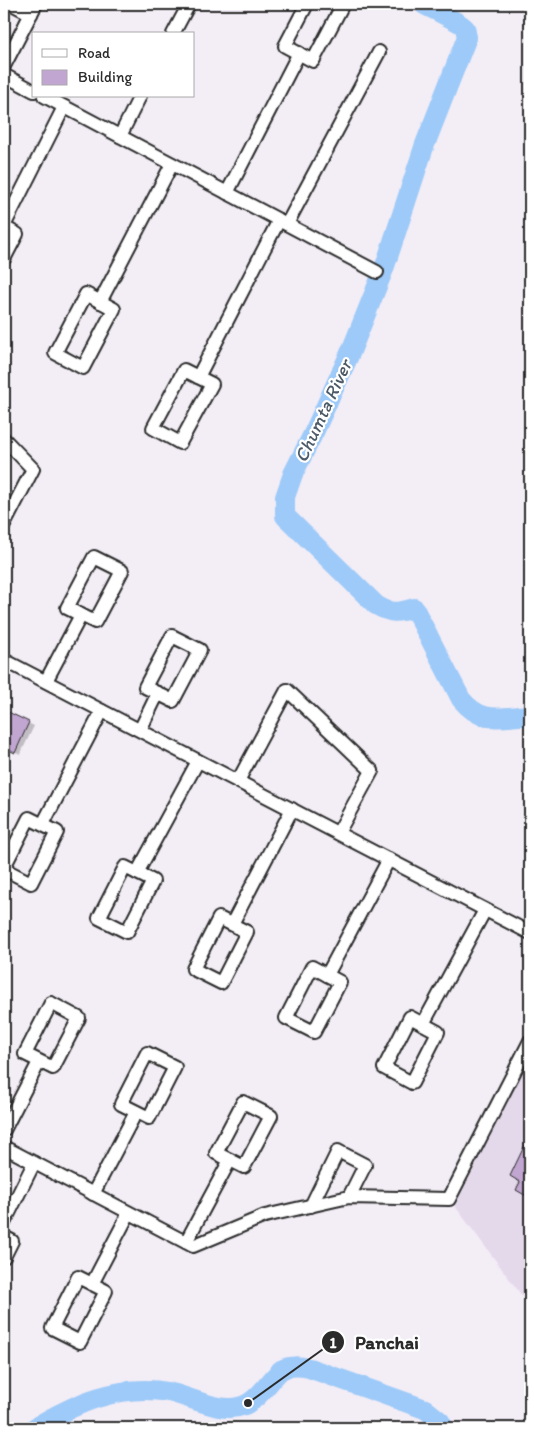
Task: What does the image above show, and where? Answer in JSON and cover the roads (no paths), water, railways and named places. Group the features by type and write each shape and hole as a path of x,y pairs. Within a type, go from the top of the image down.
{"street":[{"path":"4,66 34,9 12,4"},
{"path":"174,32 189,4"},
{"path":"308,4 285,46 313,61 343,4"},
{"path":"198,377 379,52"},
{"path":"226,192 299,53"},
{"path":"4,75 32,90"},
{"path":"48,98 377,272"},
{"path":"120,136 139,98"},
{"path":"4,259 17,234 4,226 64,107"},
{"path":"100,302 172,164"},
{"path":"86,294 100,302 114,309 83,368 55,353 86,294"},
{"path":"184,370 198,377 212,384 180,443 153,428 184,370"},
{"path":"4,439 33,469 4,525"},
{"path":"94,557 122,571 95,622 81,615 67,608 94,557"},
{"path":"46,682 81,615"},
{"path":"172,636 200,650 173,701 158,694 146,687 172,636"},
{"path":"5,664 46,682 140,730 530,933"},
{"path":"238,781 287,690 372,770 338,833"},
{"path":"140,730 158,694"},
{"path":"42,824 102,711"},
{"path":"137,873 198,761"},
{"path":"232,924 292,809"},
{"path":"29,818 57,832 31,883 4,868 29,818"},
{"path":"327,975 389,859"},
{"path":"125,867 137,873 153,881 127,932 99,918 125,867"},
{"path":"423,1024 485,910"},
{"path":"219,918 232,924 247,932 221,983 193,968 219,918"},
{"path":"312,967 327,975 340,982 314,1032 286,1018 312,967"},
{"path":"51,1003 79,1018 53,1068 39,1062 25,1054 51,1003"},
{"path":"410,1017 423,1024 438,1032 412,1083 384,1068 410,1017"},
{"path":"4,1148 193,1246 265,1216 349,1197 449,1199 530,1041"},
{"path":"147,1053 175,1067 149,1118 136,1112 121,1104 147,1053"},
{"path":"4,1130 39,1062"},
{"path":"243,1102 271,1116 244,1167 230,1160 216,1153 243,1102"},
{"path":"93,1194 136,1112"},
{"path":"311,1206 338,1151 365,1165 349,1197"},
{"path":"186,1242 230,1160"},
{"path":"4,1223 34,1163"},
{"path":"92,1284 129,1213"},
{"path":"4,1237 12,1241 4,1257"},
{"path":"78,1277 92,1284 106,1291 80,1342 52,1328 78,1277"}],"waterway":[{"name":"Chumta River","path":"423,4 463,26 467,37 424,147 384,269 351,351 293,474 285,497 285,516 376,605 394,612 414,608 461,699 476,713 492,718 530,715"},
{"path":"34,1428 81,1404 115,1393 132,1390 168,1392 205,1404 234,1408 253,1400 281,1370 295,1366 309,1368 425,1409 440,1421 444,1428"}],"place":[{"name":"Panchai","path":"248,1403"}]}
